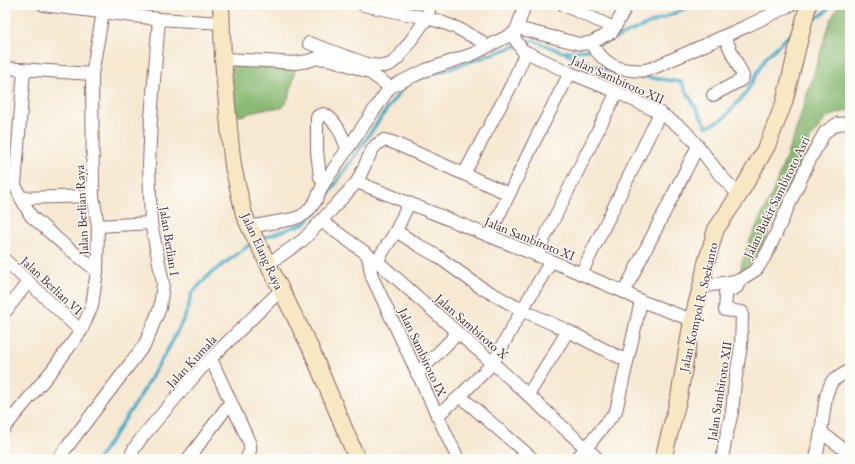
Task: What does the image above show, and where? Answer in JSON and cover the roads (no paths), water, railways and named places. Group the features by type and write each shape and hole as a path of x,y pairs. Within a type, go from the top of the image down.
{"main road":[{"name":"Jalan Elang Raya","path":"221,5 223,60 230,139 233,166 243,208 251,230 311,349 357,459"},
{"name":"Jalan Kompol R. Soekanto","path":"663,459 679,397 692,320 716,229 739,195 767,146 784,103 807,11"}],"street":[{"path":"43,5 159,18 222,23"},
{"path":"363,5 441,22 457,28 481,41"},
{"path":"309,42 370,65 384,66 391,64 398,58 426,18 430,5"},
{"path":"464,174 511,86 524,51 515,34 525,5"},
{"path":"564,5 614,28"},
{"path":"593,47 612,32 627,5"},
{"path":"251,230 266,224 293,219 306,213 315,202 324,183 390,87 426,70 473,54 515,34 593,47 607,62 615,67 624,70 643,71 653,68 791,5"},
{"name":"Jalan Berlian Raya","path":"5,427 53,369 80,331 92,306 97,271 98,226 93,196 92,74 103,12"},
{"name":"Jalan Berlian I","path":"58,459 145,344 160,308 163,283 151,223 149,165 159,18"},
{"path":"713,95 743,76 724,36"},
{"name":"Jalan Sambiroto XII","path":"524,51 570,73 617,92 660,113 684,130 720,175 739,195"},
{"path":"223,60 295,63 318,58 333,60 369,72 390,87"},
{"path":"5,68 92,74"},
{"path":"24,70 15,185 31,216 97,271"},
{"path":"489,236 536,138 570,73"},
{"path":"536,255 617,92"},
{"path":"581,274 660,113"},
{"path":"324,183 320,177 317,151 316,118 318,116 324,114 335,122 342,134 347,149"},
{"name":"Jalan Bukit Sambiroto Asri","path":"701,287 740,280 757,269 768,251 809,161 825,132 837,124 850,122"},
{"path":"265,258 280,256 302,240 322,221 357,182 372,150 376,145 384,140 392,142 509,194"},
{"path":"624,292 698,146"},
{"name":"Jalan Sambiroto XI","path":"357,182 551,261 624,292 641,301 692,320"},
{"path":"21,198 93,196"},
{"path":"372,259 396,231 409,203"},
{"name":"Jalan Sambiroto X","path":"322,221 372,259 493,362 598,459"},
{"path":"98,226 151,223"},
{"path":"396,231 438,256 480,288 627,361"},
{"name":"Jalan Sambiroto IX","path":"372,259 372,278 458,459"},
{"name":"Jalan Berlian VI","path":"5,260 80,331"},
{"path":"437,416 460,396 493,362 551,261"},
{"name":"Jalan Sambiroto XII","path":"722,459 732,412 741,346 742,316 742,312 725,310 725,292 737,287 740,280"},
{"path":"5,312 28,282"},
{"name":"Jalan Kumala","path":"130,459 135,447 143,436 204,365 281,290"},
{"path":"576,459 616,410 641,301"},
{"path":"528,395 568,331"},
{"path":"417,374 458,333"},
{"path":"210,359 250,444 251,449 246,459"},
{"path":"816,459 826,396 829,388 832,381 848,374"},
{"path":"460,396 533,459"},
{"path":"188,459 230,403"},
{"path":"821,432 850,454"}],"waterway":[{"path":"599,45 694,5"},
{"path":"808,22 822,15 832,5"},
{"path":"638,76 681,82 707,127 723,119 746,93 766,57 796,29"},
{"path":"417,80 533,40 604,69 613,71"},
{"path":"562,52 587,50 591,48"},
{"path":"260,239 305,223 321,205 382,116 406,84"},
{"path":"98,459 136,403 171,344 186,314 192,293 210,274 252,243"}]}
